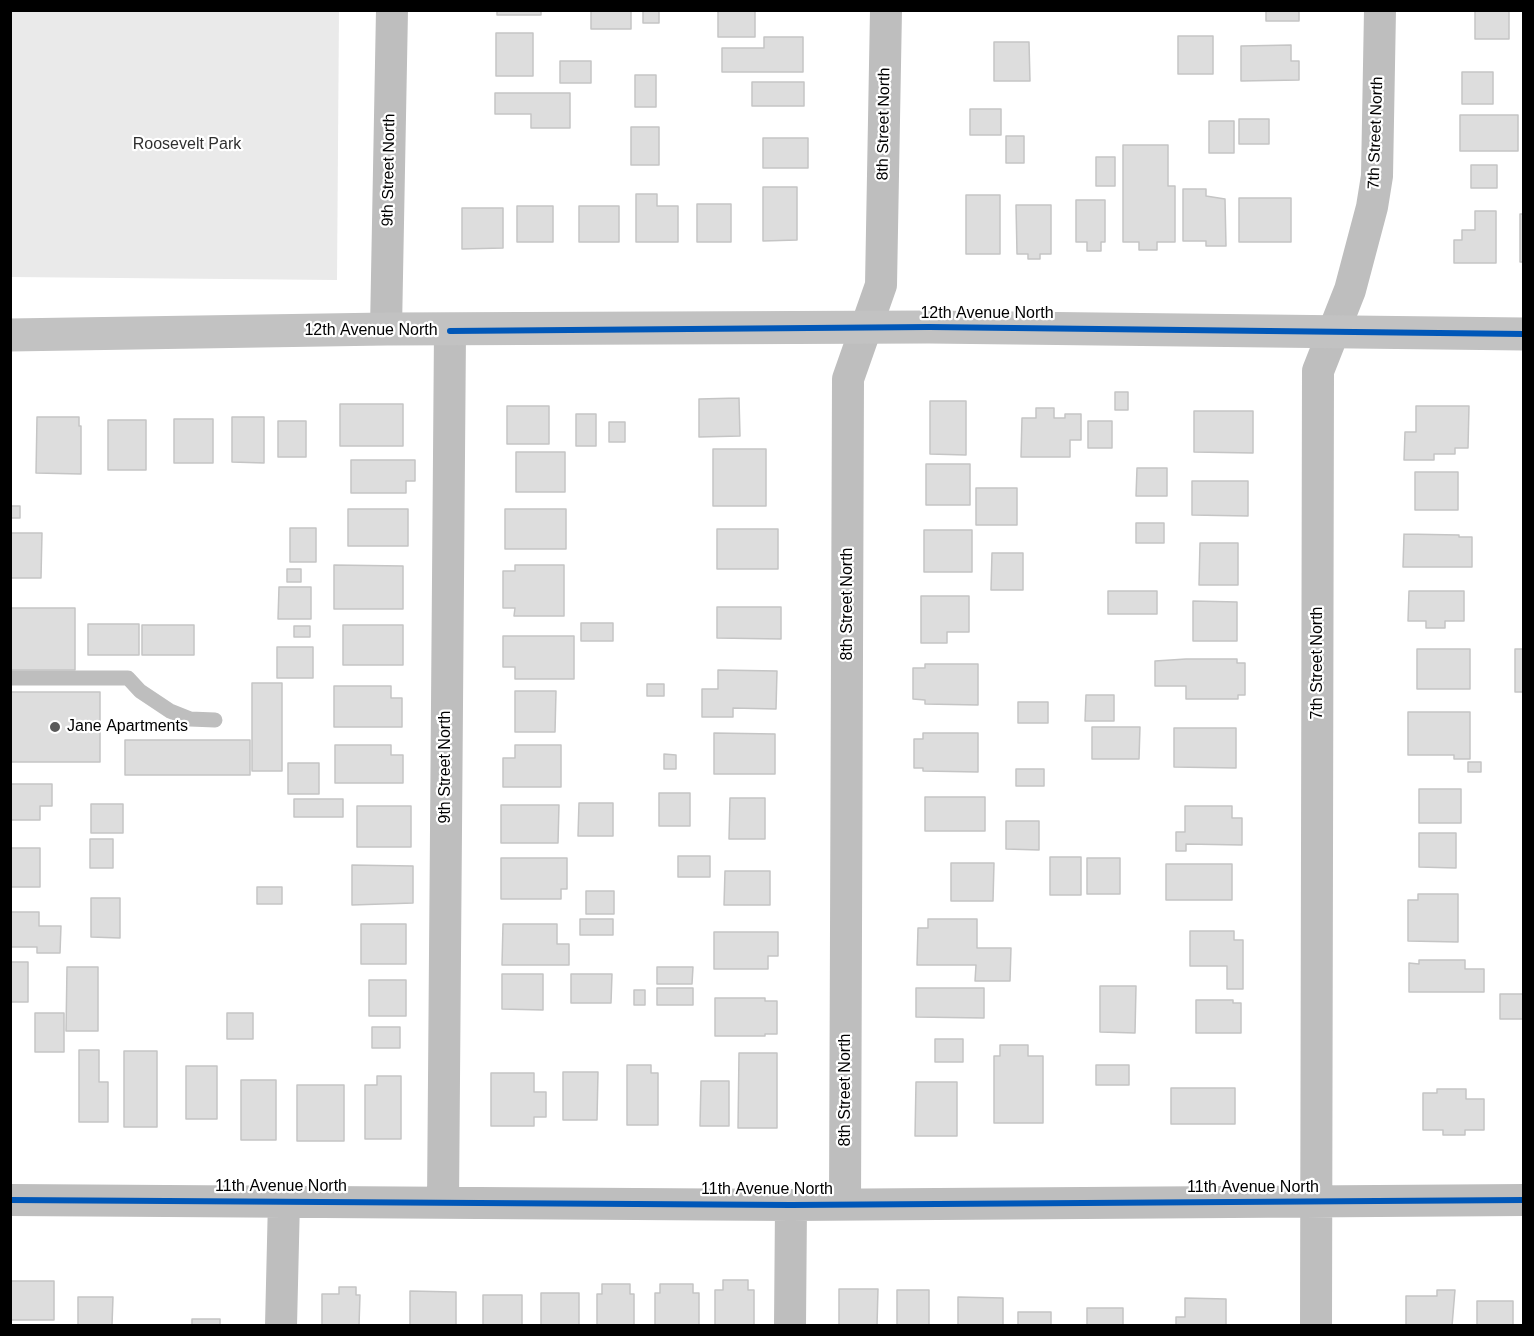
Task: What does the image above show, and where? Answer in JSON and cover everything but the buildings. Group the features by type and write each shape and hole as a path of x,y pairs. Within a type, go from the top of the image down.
{"main road":[{"name":"12th Avenue North","path":"10,335 386,329 450,331 868,329 1333,331 1524,334"}],"street":[{"name":"9th Street North","path":"386,329 392,10"},
{"name":"8th Street North","path":"845,1203 849,379 868,329 881,285 886,10"},
{"name":"7th Street North","path":"1316,1326 1318,371 1350,290 1372,207 1377,176 1380,10"},
{"name":"9th Street North","path":"443,1203 450,331"},
{"name":"11th Avenue North","path":"10,1200 791,1204 1524,1200"},
{"path":"281,1326 284,1200"},
{"path":"790,1326 791,1204"}],"lane":[{"path":"10,678 128,678 140,691 170,711 190,719 215,720"}],"green space":[{"name":"Roosevelt Park","path":"11,10 339,11 337,280 11,277"}],"cycle path":[{"path":"450,331 929,327 1524,334"},
{"path":"10,1200 791,1205 1524,1200"}],"place":[{"name":"Jane Apartments","path":"55,727"}]}
